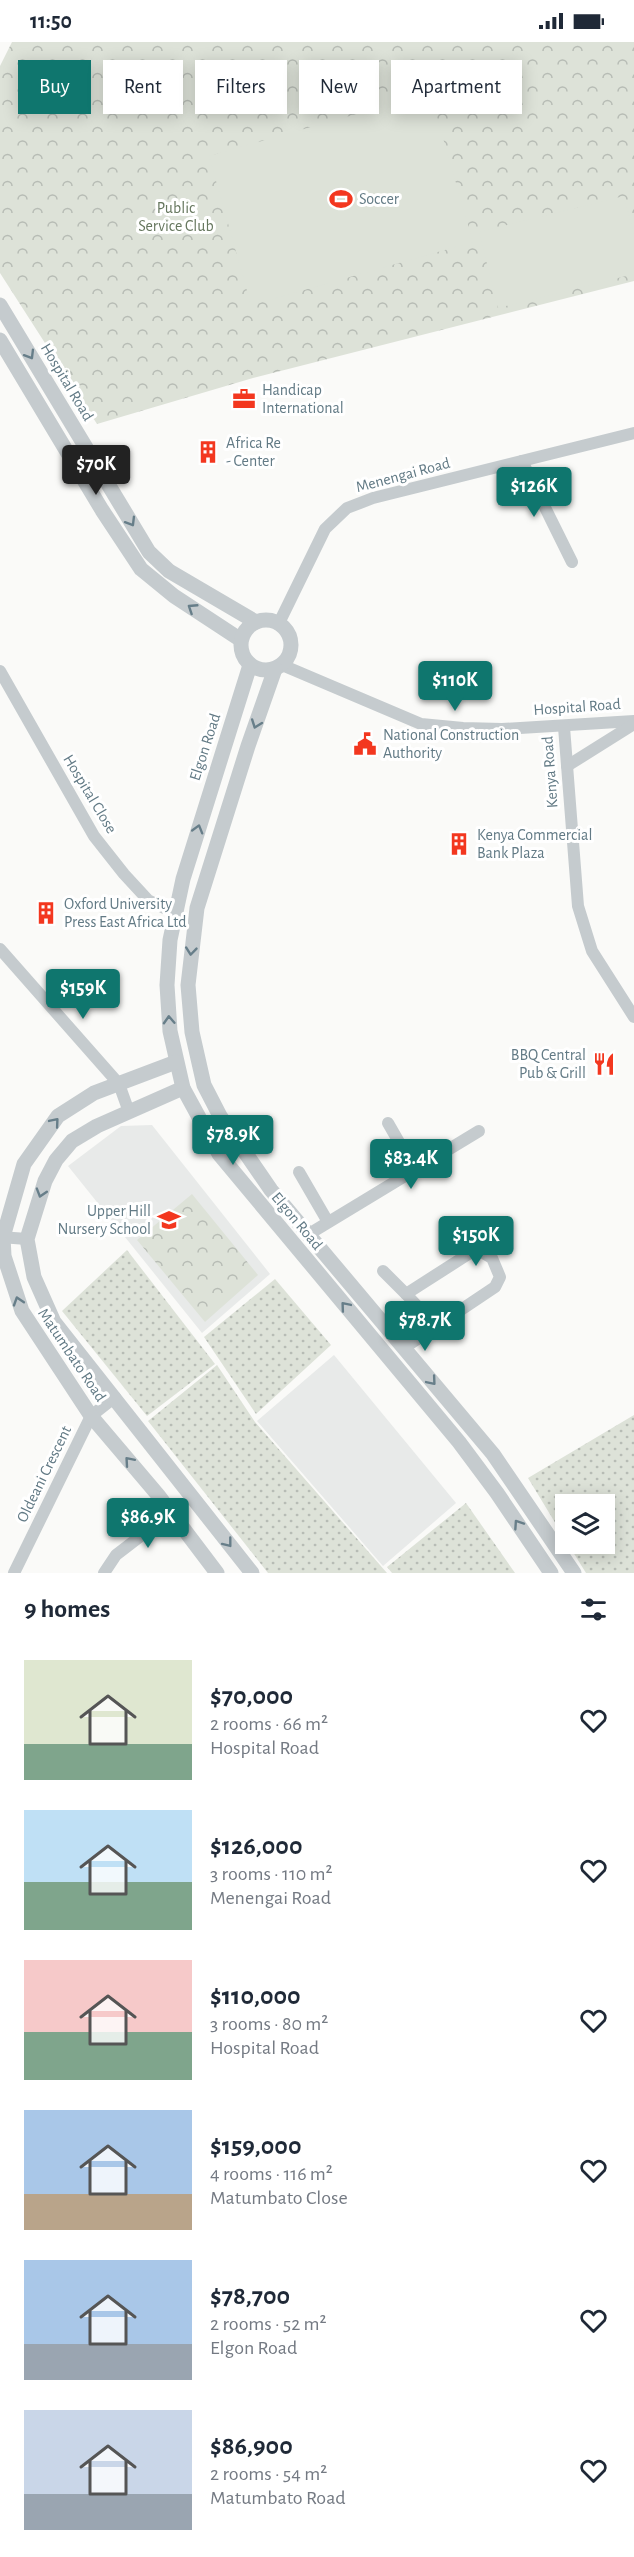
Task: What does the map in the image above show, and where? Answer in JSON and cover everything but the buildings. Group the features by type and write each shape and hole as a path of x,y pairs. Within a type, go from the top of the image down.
{"street":[{"name":"Hospital Road","path":"0,305 149,552 170,571 256,622"},
{"path":"0,340 96,501 141,569 174,596 241,640"},
{"name":"Menengai Road","path":"279,623 325,529 347,508 373,498 634,434"},
{"path":"522,461 572,562"},
{"path":"268,620 279,623 285,628 291,643 291,651 279,667 261,670 250,665 243,655 241,640 244,632 256,622 268,620"},
{"name":"Elgon Road","path":"250,665 203,812 170,940 168,985 170,1031 183,1088 219,1154 459,1442 551,1573"},
{"name":"Hospital Road","path":"279,667 421,724 464,728 564,727 634,722"},
{"name":"Elgon Road","path":"279,667 205,877 194,926 188,985 192,1032 204,1085 240,1148 493,1454 574,1573"},
{"name":"Hospital Close","path":"0,671 94,836 148,900 176,911"},
{"path":"567,766 634,722"},
{"name":"Kenya Road","path":"564,727 579,906 592,951 634,1017"},
{"path":"0,949 119,1084 129,1112"},
{"name":"Matumbato Road","path":"176,1062 94,1093 58,1116 24,1164 1,1237 4,1256 22,1311 91,1416 176,1518 217,1573"},
{"name":"Matumbato Road","path":"183,1088 97,1126 72,1141 56,1160 45,1181 27,1239 34,1277 54,1322 252,1573"},
{"path":"388,1123 416,1170"},
{"path":"309,1234 479,1131"},
{"path":"298,1172 328,1222"},
{"path":"1,1237 27,1239"},
{"path":"404,1348 435,1325 495,1287 500,1277 492,1258 480,1251 470,1253 406,1294"},
{"path":"383,1271 435,1325"},
{"path":"64,1376 84,1359"},
{"name":"Oldeani Crescent","path":"14,1573 91,1416 115,1397"},
{"path":"104,1573 116,1555 176,1518 200,1507"}],"shaded area":[{"name":"Upper Hill Nursery School","path":"152,1125 270,1274 202,1333 68,1166 121,1126"},
{"path":"334,1355 456,1503 383,1566 257,1421"}],"green space":[{"name":"Public Service Club","path":"12,42 634,42 634,281 253,378 97,424 0,273 0,66"},
{"name":"Soccer","path":"391,104 391,114 436,114 473,242 251,305 209,156 356,114 379,114 379,108"},
{"path":"624,196 634,235 634,274 498,308 479,232"},
{"path":"192,1194 258,1275 205,1322 137,1240"},
{"path":"127,1250 215,1364 147,1416 62,1311"},
{"path":"275,1279 331,1345 256,1414 204,1337"},
{"path":"217,1365 255,1422 387,1573 268,1573 148,1421"},
{"path":"634,1415 634,1573 586,1573 574,1554 615,1554 615,1494 555,1494 555,1523 528,1478"},
{"path":"466,1503 515,1573 392,1573 387,1567"}],"place":[{"name":"Soccer","path":"341,199"},
{"name":"Handicap International","path":"244,399"},
{"name":"Africa Re - Center","path":"208,452"},
{"name":"National Construction Authority","path":"365,744"},
{"name":"Kenya Commercial Bank Plaza","path":"459,844"},
{"name":"Oxford University Press East Africa Ltd","path":"46,913"},
{"name":"BBQ Central Pub & Grill","path":"604,1064"},
{"name":"Upper Hill Nursery School","path":"169,1220"}]}
